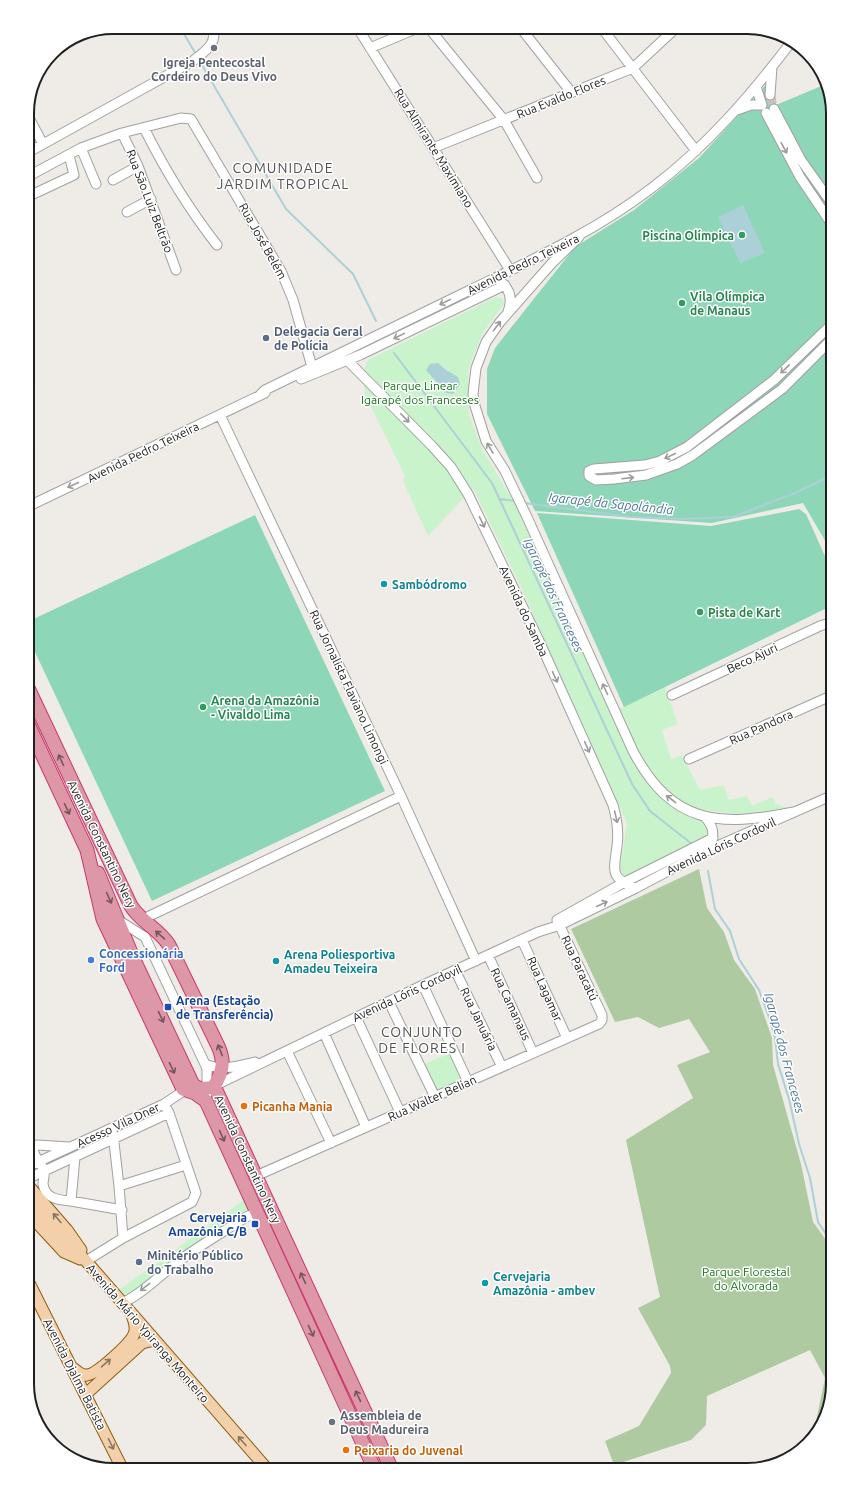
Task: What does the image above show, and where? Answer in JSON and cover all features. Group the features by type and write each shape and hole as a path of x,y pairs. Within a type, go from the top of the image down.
{"highway":[{"name":"Avenida Constantino Nery","path":"34,701 131,906 141,920 165,938 222,1055 222,1068 209,1092 258,1217 372,1463"},
{"name":"Avenida Constantino Nery","path":"34,737 87,850 103,919 153,1029 185,1090"},
{"path":"87,850 134,960 193,1085 209,1092"},
{"path":"185,1090 195,1093 209,1092"},
{"name":"Avenida Constantino Nery","path":"209,1092 256,1176 389,1463"}],"main road":[{"path":"34,1192 73,1237 86,1261"},
{"name":"Avenida Mário Ypiranga Monteiro","path":"34,1206 86,1261 262,1463"},
{"path":"34,1220 64,1252 72,1257 86,1261"},
{"name":"Avenida Djalma Batista","path":"34,1293 120,1463"},
{"path":"73,1368 82,1374 87,1375 102,1366 132,1339 135,1332 132,1315"},
{"path":"86,1394 142,1343 154,1340"}],"street":[{"path":"34,149 193,60 209,48 214,34"},
{"name":"Rua Almirante Maximiano","path":"361,34 510,270"},
{"path":"370,48 403,34"},
{"path":"434,34 504,120 537,178"},
{"path":"525,34 571,92"},
{"path":"607,34 696,151"},
{"name":"Rua Evaldo Flores","path":"434,148 633,68 667,34"},
{"name":"Avenida Pedro Teixeira","path":"260,395 265,390 363,341 579,237 626,207 696,151 737,110 788,46"},
{"path":"768,105 772,67"},
{"path":"756,87 764,90 768,105 797,163 826,214"},
{"path":"737,110 751,105 768,105"},
{"name":"Rua José Belém","path":"144,128 181,118 191,119 194,123 281,271 293,300 312,367"},
{"path":"34,126 44,144"},
{"path":"34,173 81,148 122,133 144,128 162,163 184,200 217,245"},
{"name":"Rua São Luiz Beltrão","path":"122,133 138,166 176,270"},
{"path":"81,148 96,184"},
{"path":"34,195 74,175 69,155"},
{"path":"797,163 826,197"},
{"path":"113,180 138,166"},
{"path":"127,212 151,199"},
{"path":"579,237 552,263 486,342 480,354 476,368 474,394 475,406 481,431 510,481 527,516 641,766 665,794 685,809 705,817 740,821 794,812 826,798"},
{"path":"492,279 505,285 511,301 507,315"},
{"name":"Avenida Pedro Teixeira","path":"34,504 260,395 348,361 505,285"},
{"path":"826,332 774,380 687,447 660,460 645,465 628,468 594,469 589,471 588,474 596,480 614,480 646,475 677,464 693,455 745,418 782,389 826,345"},
{"path":"360,355 360,349 363,341"},
{"path":"802,353 809,362"},
{"name":"Avenida do Samba","path":"348,361 432,446 450,467 468,494 541,645 613,805 618,836 614,870 623,883"},
{"path":"738,408 745,418"},
{"name":"Rua Jornalista Flaviano Limongi","path":"220,415 401,796 476,961"},
{"path":"687,447 693,455"},
{"name":"Beco Ajuri","path":"672,695 826,624"},
{"name":"Rua Pandora","path":"689,759 826,698"},
{"path":"141,920 401,796"},
{"name":"Avenida Lóris Cordovil","path":"209,1092 356,1017 541,931 623,883 684,857 706,851 794,812"},
{"path":"705,817 712,825 713,838 706,851"},
{"name":"Avenida Lóris Cordovil","path":"558,922 636,888 713,838"},
{"path":"623,883 636,888"},
{"path":"118,920 145,937 205,1064 207,1069 209,1092"},
{"name":"Rua Paracatú","path":"558,922 602,1015"},
{"name":"Rua Lagamar","path":"522,940 567,1038"},
{"name":"Rua Camanaus","path":"488,955 533,1053"},
{"name":"Rua Januária","path":"456,970 502,1067"},
{"path":"423,985 468,1082"},
{"path":"389,1002 435,1097"},
{"name":"Rua Walter Belian","path":"256,1176 599,1024 602,1020 602,1015"},
{"path":"356,1017 400,1112"},
{"path":"324,1033 366,1127"},
{"path":"287,1051 331,1143"},
{"name":"Avenida Lóris Cordovil","path":"205,1064 222,1068 275,1057"},
{"name":"Acesso Vila Dner","path":"34,1164 164,1104 185,1090"},
{"name":"Acesso Vila Dner","path":"86,1261 123,1238 192,1202 196,1193 169,1112 164,1104"},
{"name":"Acesso Vila Dner","path":"34,1176 169,1112"},
{"path":"111,1129 114,1139"},
{"name":"Acesso Vila Dner","path":"114,1139 122,1210 123,1238"},
{"name":"Acesso Vila Dner","path":"34,1147 36,1145 71,1147 86,1151"},
{"name":"Acesso Vila Dner","path":"34,1154 44,1171 43,1185 49,1195 54,1199 122,1210"},
{"name":"Acesso Vila Dner","path":"71,1201 75,1157"},
{"path":"119,1186 186,1165"},
{"path":"121,1303 130,1299 204,1243 246,1217 253,1214 258,1217"}],"green space":[{"name":"Vila Olímpica de Manaus","path":"774,76 776,105 821,86 826,113 826,542 803,503 712,523 535,511 487,414 487,369 495,348 575,247 634,210 699,158"},
{"name":"Parque Linear Igarapé dos Franceses","path":"496,297 502,298 504,304 482,334 468,370 469,414 482,449 518,509 610,713 665,687 678,724 662,730 671,759 682,755 700,790 724,785 729,800 747,796 752,806 773,797 776,804 789,808 745,815 702,810 704,823 709,829 707,837 624,877 620,869 627,823 519,583 473,488 428,536 403,481 405,476 365,394 364,370 368,360"},
{"name":"Pista de Kart","path":"799,509 806,514 826,558 826,608 624,707 537,513 711,526"},
{"name":"Arena da Amazônia - Vivaldo Lima","path":"255,515 385,791 152,901 34,650 34,619"},
{"name":"Parque Florestal do Alvorada","path":"699,869 707,908 724,932 734,960 755,989 772,1038 773,1065 801,1164 813,1222 826,1240 826,1384 823,1404 816,1423 825,1378 810,1350 707,1396 706,1425 691,1440 620,1463 613,1463 605,1441 639,1426 671,1373 670,1366 638,1308 660,1297 626,1140 693,1098 677,1065 710,1052 689,1019 659,1028 638,1017 615,1022 571,929"},
{"path":"454,1051 470,1084 437,1099 420,1066"},
{"path":"244,1200 249,1212 129,1297 119,1290"}],"water":[{"name":"Piscina Olímpica","path":"743,205 765,253 740,263 718,217"},
{"path":"438,363 458,377 460,384 453,394 446,393 426,370 430,364"}],"waterway":[{"name":"Igarapé dos Franceses","path":"184,34 197,56"},
{"name":"Igarapé dos Franceses","path":"199,60 286,209 353,274 376,321"},
{"name":"Igarapé dos Franceses","path":"394,353 492,483 632,784 650,811 692,844"},
{"name":"Igarapé da Sapolândia","path":"524,503 631,517 684,519 733,517 795,493 826,478"},
{"name":"Igarapé da Sapolândia","path":"499,499 516,501"},
{"name":"Igarapé dos Franceses","path":"708,871 715,909 730,931 739,959 759,990 770,1020 775,1038 778,1064 789,1099 799,1144 810,1178 818,1222 826,1234"}],"tunnel":[{"path":"770,95 774,109"}],"place":[{"name":"Igreja Pentecostal Cordeiro do Deus Vivo","path":"214,48"},
{"name":"Piscina Olímpica","path":"742,235"},
{"name":"Vila Olímpica de Manaus","path":"682,303"},
{"name":"Delegacia Geral de Polícia","path":"266,338"},
{"name":"Sambódromo","path":"384,584"},
{"name":"Pista de Kart","path":"700,612"},
{"name":"Arena da Amazônia - Vivaldo Lima","path":"203,707"},
{"name":"Concessionária Ford","path":"91,960"},
{"name":"Arena Poliesportiva Amadeu Teixeira","path":"276,961"},
{"name":"Arena (Estação de Transferência)","path":"168,1007"},
{"name":"Picanha Mania","path":"244,1106"},
{"name":"Cervejaria Amazônia C/B","path":"255,1224"},
{"name":"Minitério Público do Trabalho","path":"139,1262"},
{"name":"Cervejaria Amazônia - ambev","path":"485,1283"},
{"name":"Assembleia de Deus Madureira","path":"332,1422"},
{"name":"Peixaria do Juvenal","path":"346,1450"}],"district":[{"name":"COMUNIDADE JARDIM TROPICAL","path":"283,176"},
{"name":"CONJUNTO DE FLORES I","path":"422,1040"}]}
